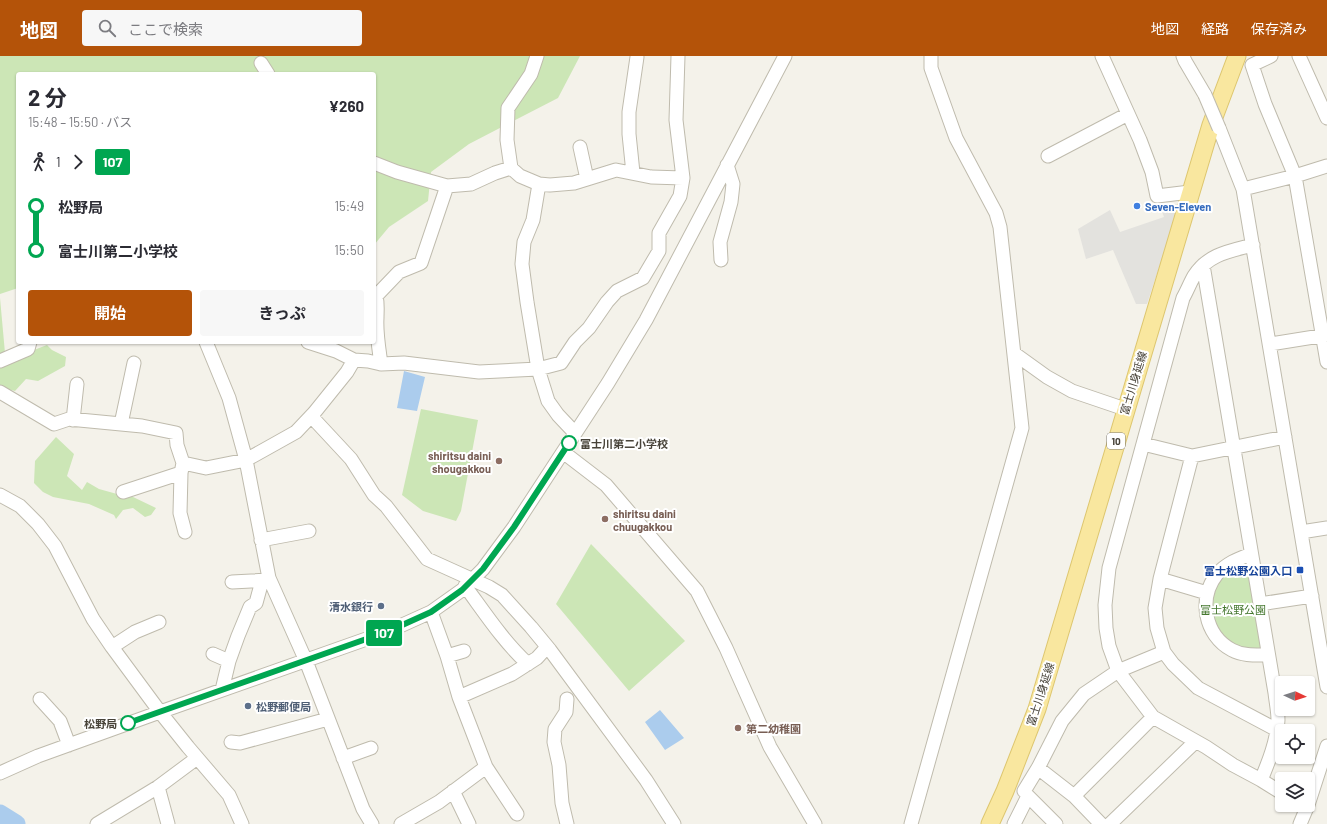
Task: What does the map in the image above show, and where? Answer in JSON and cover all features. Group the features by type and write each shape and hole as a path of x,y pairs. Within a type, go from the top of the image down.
{"main road":[{"name":"富士川身延線","path":"990,824 1005,791 1037,709 1190,192 1211,124 1237,56"}],"street":[{"path":"537,56 531,74 508,108 507,140 511,168 520,176 539,184 550,185 574,183 616,170 651,177 683,178"},
{"path":"314,344 336,351 354,360 381,364 404,363 479,372 538,369 561,363 575,342 589,328 607,302 617,291 643,278 659,251 658,233 680,196 683,178 676,120 678,56"},
{"path":"0,773 38,756 389,631 431,612 469,582 483,569 493,556 563,452 646,320 785,56"},
{"path":"911,824 1022,428 1000,227 996,213 956,138 931,68 932,56"},
{"path":"1102,56 1140,140 1152,172 1157,196 1190,192"},
{"path":"1183,56 1205,95 1243,189 1327,683"},
{"path":"1271,56 1252,65 1265,104 1295,176 1325,336 1327,362"},
{"path":"1299,56 1327,118"},
{"path":"633,173 629,134 629,112 637,57"},
{"path":"1048,156 1128,114"},
{"path":"580,147 587,179"},
{"path":"376,164 397,172 447,186 471,184 495,173 511,168"},
{"path":"721,260 720,242 738,182 727,165"},
{"path":"1243,189 1327,166"},
{"path":"539,184 533,220 524,242 522,264 538,369 548,401 558,415 575,433"},
{"path":"381,364 377,318 378,304 376,296 399,272 420,263 447,186"},
{"path":"1253,245 1221,253 1203,265 1194,276 1183,298 1109,568 1105,605 1106,628 1109,646 1118,671 1153,717 1275,789"},
{"path":"1203,265 1275,693 1278,724"},
{"path":"1270,344 1325,336"},
{"path":"0,361 28,349 29,344"},
{"path":"207,344 229,398 246,460 261,540 266,580 306,661 363,809 372,824"},
{"path":"1015,354 1047,377 1072,391 1125,409"},
{"path":"123,492 182,468 206,468 246,460 296,432 347,372 354,360"},
{"path":"121,424 134,363"},
{"path":"73,420 77,384"},
{"path":"0,392 54,424 69,419 142,426 176,433 182,468 180,513 185,532"},
{"path":"311,416 351,458 374,495 386,506 427,559 469,582 490,587 502,595 531,627 548,647 646,780 674,824"},
{"path":"1143,444 1192,456 1285,437"},
{"path":"563,452 606,485 697,591 726,648 770,747 815,824"},
{"path":"1192,456 1160,579 1155,608 1157,628 1164,652 1173,664 1198,688 1275,729"},
{"path":"0,495 20,506 55,546 93,619 160,712 229,795 242,824"},
{"path":"1301,532 1327,528"},
{"path":"261,540 309,531"},
{"path":"1251,554 1231,562 1218,574 1207,593 1207,617 1209,627 1214,636 1233,650 1242,654 1268,655"},
{"path":"1160,579 1207,593"},
{"path":"232,582 266,580"},
{"path":"222,690 229,661 250,607 256,604 266,580"},
{"path":"469,582 499,632 518,655 528,664"},
{"path":"1260,604 1312,596"},
{"path":"431,612 447,656 459,697 486,767 517,814"},
{"path":"112,647 135,632 159,622"},
{"path":"459,697 512,674 537,658 548,647"},
{"path":"447,656 464,652"},
{"path":"1024,791 1038,768 1062,721 1084,694 1118,671 1164,652"},
{"path":"213,654 229,661"},
{"path":"40,699 60,721 69,745"},
{"path":"566,699 566,712 555,729 554,742 559,765 562,803 567,824"},
{"path":"1074,796 1153,717"},
{"path":"231,742 240,743 328,719"},
{"path":"1261,780 1271,758 1275,739"},
{"path":"1110,824 1195,742"},
{"path":"1315,784 1327,746"},
{"path":"343,758 371,748"},
{"path":"97,824 158,787 197,758"},
{"path":"401,824 439,802 486,767"},
{"path":"1038,768 1074,796 1101,824"},
{"path":"158,787 168,824"},
{"path":"453,791 469,824"},
{"path":"1014,824 1028,796 1056,824"}],"green space":[{"path":"0,56 580,56 558,98 469,144 431,172 428,201 389,227 376,243 376,72 16,72 16,289 0,294"},
{"path":"0,298 5,353 0,355"},
{"path":"47,345 52,350 66,357 65,366 38,381 26,379 15,391 0,387 0,363"},
{"path":"421,409 478,420 461,511 456,521 423,511 402,495"},
{"path":"56,437 74,454 67,476 82,490 87,482 99,489 131,496 156,508 151,515 145,517 133,508 123,510 116,519 114,515 89,504 53,497 43,492 34,483 35,461"},
{"path":"591,544 685,641 629,691 556,604"},
{"name":"富士松野公園","path":"1249,560 1264,651 1243,650 1215,631 1210,593 1216,582 1231,567"}],"shaded area":[{"path":"1180,204 1147,304 1136,304 1113,250 1086,259 1078,229 1110,210 1120,232 1164,217 1160,206"}],"water":[{"path":"404,371 425,377 417,411 397,408"},
{"path":"660,710 684,738 665,750 645,722"}],"waterway":[{"path":"0,814 16,824"}],"bus line":[{"name":"107","path":"128,723 389,631 431,612 462,590 472,578 483,569 514,527 569,443"}],"place":[{"name":"Seven-Eleven","path":"1137,206"},
{"name":"富士川第二小学校","path":"569,443"},
{"name":"shiritsu daini shougakkou","path":"499,461"},
{"name":"shiritsu daini chuugakkou","path":"605,519"},
{"name":"富士松野公園入口","path":"1300,570"},
{"name":"清水銀行","path":"381,606"},
{"name":"松野郵便局","path":"248,706"},
{"name":"松野局","path":"128,723"},
{"name":"第二幼稚園","path":"738,728"}]}
